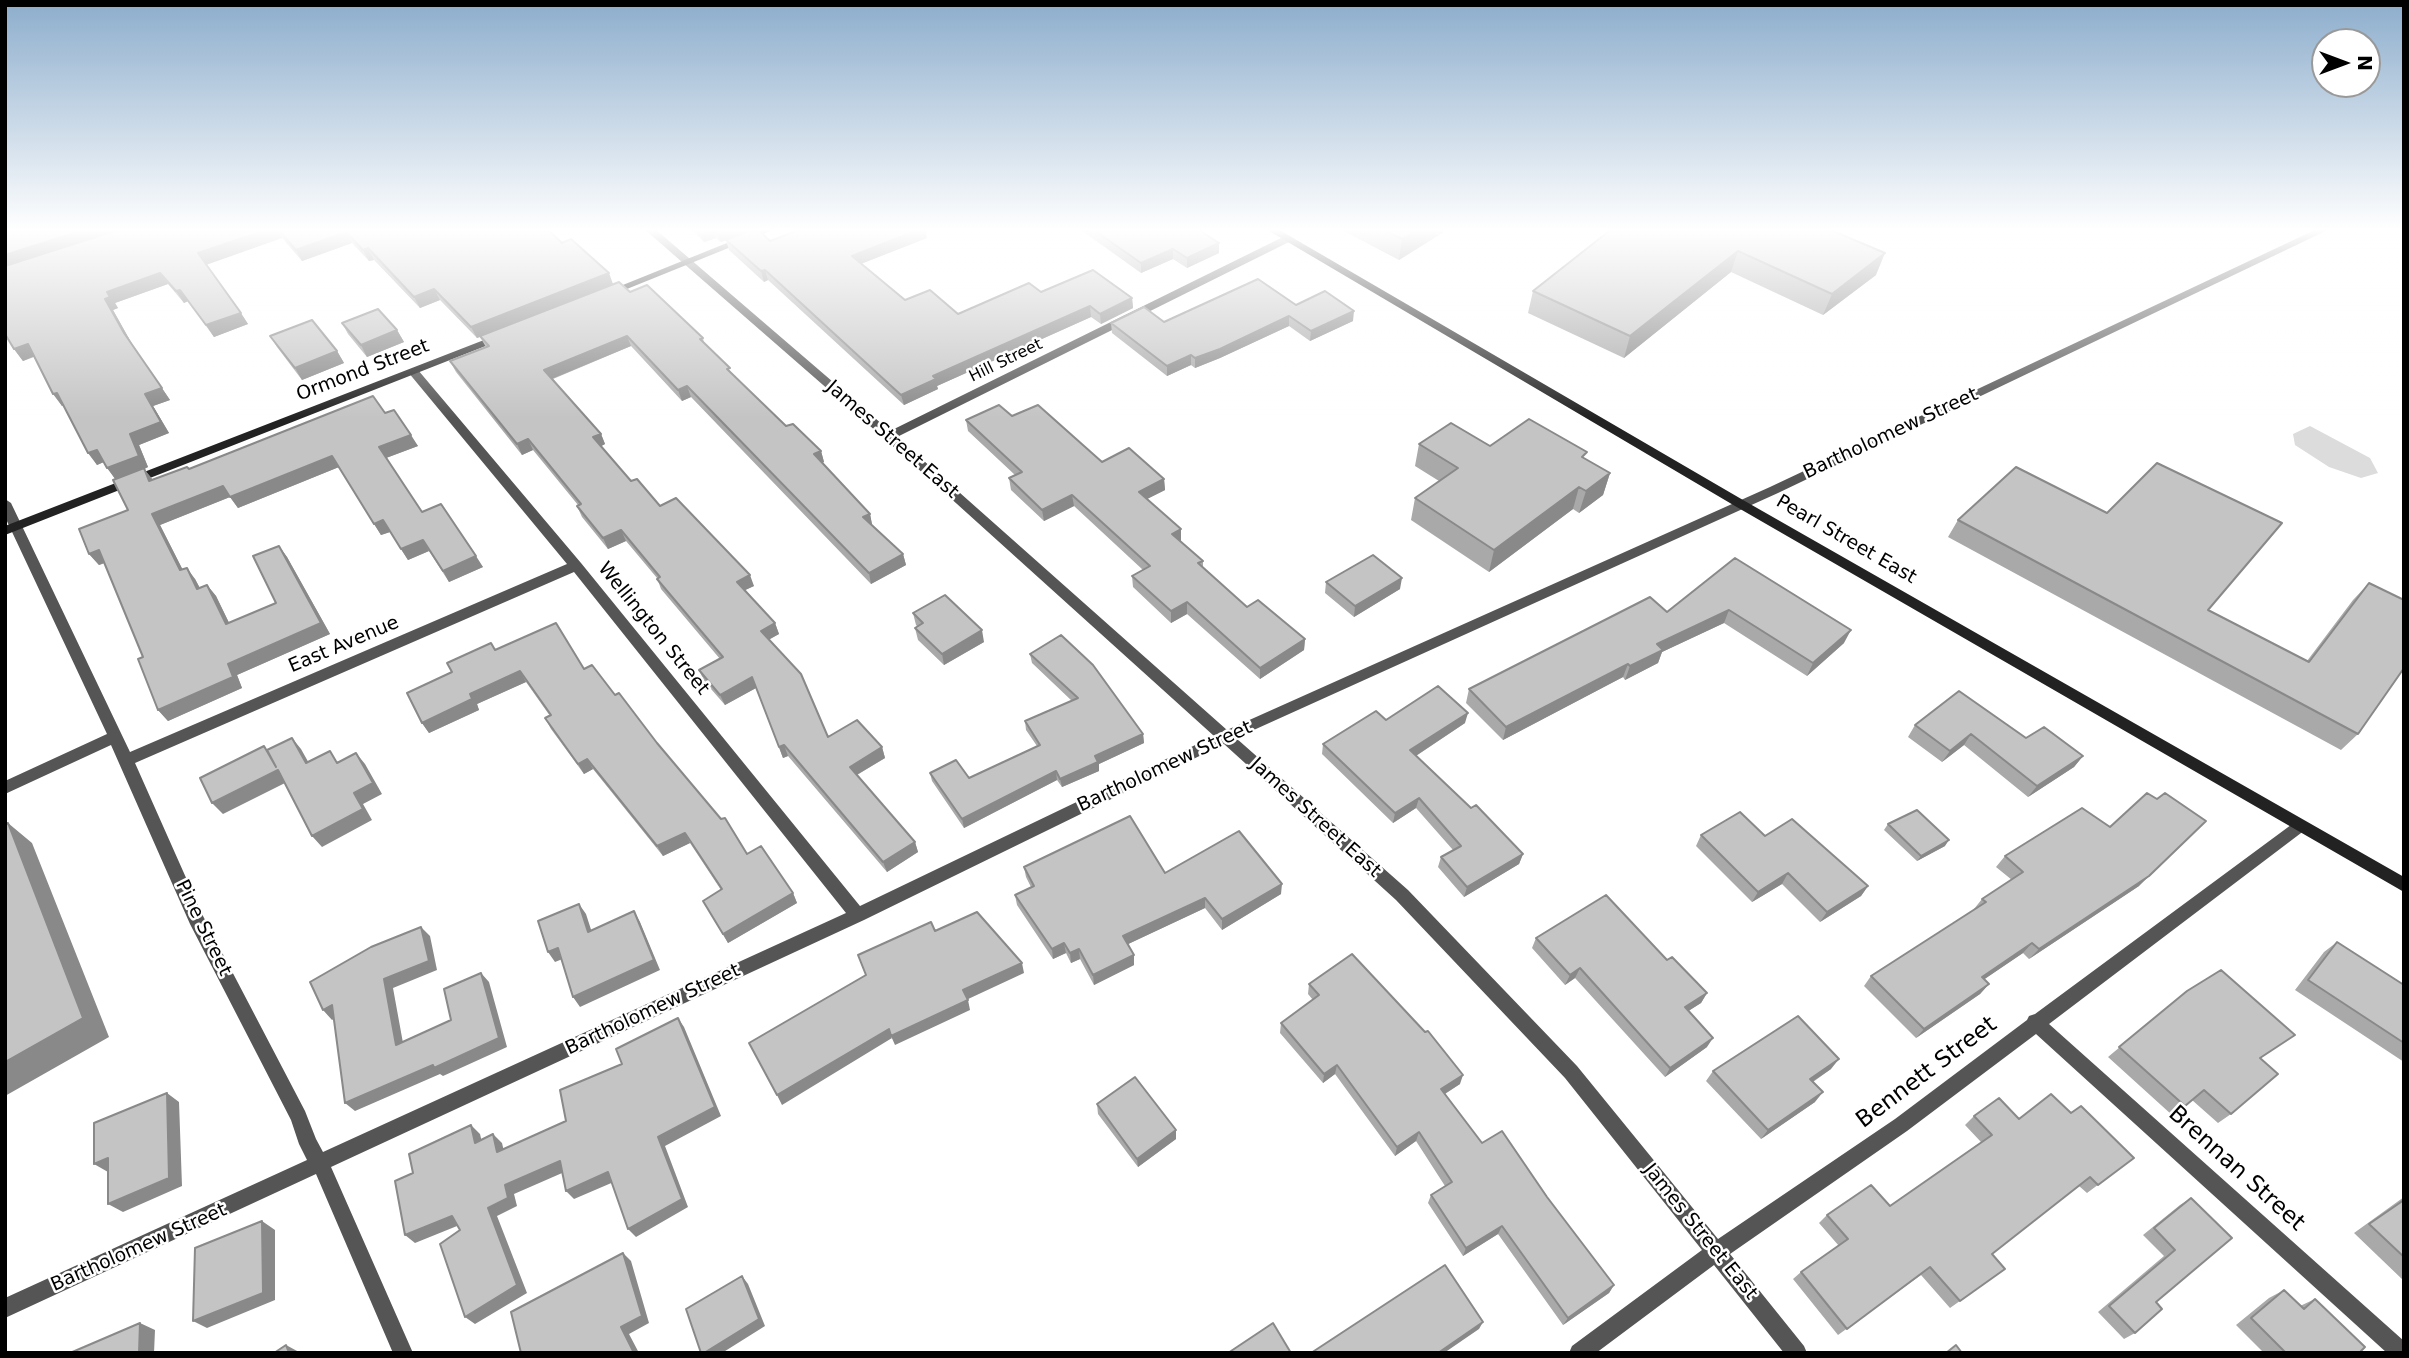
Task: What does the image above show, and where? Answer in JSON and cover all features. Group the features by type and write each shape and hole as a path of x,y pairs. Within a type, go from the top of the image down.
{"street":[{"path":"592,300 613,291"},
{"name":"James Street East","path":"720,291 889,436 1402,895 1571,1072 1797,1353"},
{"name":"Hill Street","path":"889,436 1181,291"},
{"name":"Pearl Street East","path":"1377,291 2404,885"},
{"name":"Bartholomew Street","path":"5,1308 321,1165 858,915 1225,737 1608,566 1739,503 1774,490 2195,291"},
{"name":"Ormond Street","path":"11,529 516,331"},
{"name":"Wellington Street","path":"414,372 576,566 858,915"},
{"name":"Pine Street","path":"5,503 11,529 28,547 196,919 299,1117 308,1144 321,1165 403,1353"},
{"name":"East Avenue","path":"126,760 576,566"},
{"path":"5,788 114,737"},
{"name":"Bennett Street","path":"1579,1353 1717,1251 1901,1125 2300,826"},
{"name":"Brennan Street","path":"2035,1022 2402,1353"}],"shaded area":[{"path":"2310,426 2370,458 2378,473 2361,478 2329,467 2295,445 2293,434"}],"building":[{"path":"5,291 109,291 110,297 105,299 124,333 162,388 145,394 161,422 130,434 139,456 107,468 97,450 88,453 57,393 53,394 28,344 14,349 5,334"},
{"path":"181,291 226,291 241,313 206,325"},
{"path":"409,291 428,291 414,297"},
{"path":"436,291 562,291 471,327"},
{"path":"595,291 654,291 703,338 700,339 730,368 727,369 786,426 793,424 821,451 814,454 870,514 863,517 903,554 869,573 687,386 678,390 627,336 544,370 601,434 593,437 631,481 637,479 660,506 676,498 750,575 737,582 775,623 761,631 801,674 828,737 857,720 882,747 850,767 915,842 883,862 784,745 779,747 752,677 720,695 699,670 723,657 657,579 660,577 621,530 603,538 577,506 581,504 528,439 517,444 450,361 489,346 480,336"},
{"path":"788,291 895,291 905,300 932,291 958,314 1010,291 1123,291 1132,298 1100,314 1090,306 933,376 936,379 901,395"},
{"path":"1231,291 1276,291 1296,305 1326,291 1354,311 1311,331 1289,316 1220,349 1195,358 1191,355 1167,366 1111,323 1144,307 1164,322"},
{"path":"1534,291 1687,291 1630,336"},
{"path":"378,309 397,330 361,345 342,323"},
{"path":"312,320 337,351 295,368 270,336"},
{"path":"373,396 385,413 394,410 411,435 379,447 422,512 441,504 476,556 443,571 423,540 401,549 383,520 374,524 332,456 230,497 223,486 152,514 180,570 187,568 197,589 207,585 226,624 276,603 253,556 279,546 321,623 228,664 233,677 158,710 138,659 143,657 99,550 89,554 79,529 128,510 113,480 144,468 149,481 187,467 189,469"},
{"path":"999,405 1012,416 1038,405 1102,462 1129,448 1164,479 1139,492 1181,529 1172,534 1203,561 1198,563 1247,607 1258,600 1305,639 1260,668 1187,602 1171,611 1132,576 1150,566 1072,495 1042,510 1009,478 1022,472 966,420"},
{"path":"1529,419 1587,452 1582,457 1610,473 1586,491 1579,487 1494,550 1415,498 1458,468 1419,444 1451,423 1490,446"},
{"path":"2157,463 2282,523 2208,610 2309,662 2369,583 2404,600 2404,668 2358,734 1958,520 2016,467 2107,513"},
{"path":"1373,555 1402,578 1355,606 1326,582"},
{"path":"1735,558 1851,630 1813,663 1729,610 1657,644 1663,650 1630,666 1628,664 1506,727 1469,689 1650,597 1667,612"},
{"path":"945,595 982,630 942,654 915,628 923,623 913,613"},
{"path":"556,623 584,669 592,665 615,695 619,693 721,819 725,818 747,854 761,846 793,893 723,934 703,901 722,889 685,833 657,846 587,759 578,764 545,718 551,715 520,671 470,694 472,699 422,723 407,693 452,672 447,663 491,643 495,650"},
{"path":"1061,635 1093,665 1143,734 1095,756 1098,762 1060,779 1056,771 962,819 930,773 956,760 969,778 1040,745 1025,721 1078,698 1030,654"},
{"path":"1438,686 1468,713 1410,750 1471,808 1476,805 1523,854 1467,887 1441,857 1461,846 1419,798 1395,813 1323,744 1376,711 1386,720"},
{"path":"1959,691 2026,738 2044,727 2083,756 2037,786 1971,734 1950,751 1915,725"},
{"path":"292,738 306,763 330,751 337,763 356,753 373,783 354,793 363,809 312,836 278,770 212,803 200,778 264,746 276,767 267,750"},
{"path":"2147,793 2157,799 2165,793 2206,821 2149,876 2039,949 2032,943 1982,977 1989,984 1924,1029 1871,976 1986,902 1982,899 2023,872 2005,856 2082,808 2110,827"},
{"path":"1917,810 1949,840 1921,856 1888,824"},
{"path":"1740,812 1765,836 1792,819 1868,886 1827,912 1788,873 1758,892 1701,835"},
{"path":"1130,816 1165,873 1239,831 1282,884 1222,919 1205,898 1123,936 1134,955 1093,975 1079,949 1070,953 1064,943 1052,949 1015,895 1034,886 1024,867"},
{"path":"8,823 83,1018 5,1062 5,824"},
{"path":"1606,895 1667,960 1672,957 1707,993 1685,1007 1713,1038 1670,1068 1580,968 1570,975 1536,938"},
{"path":"579,904 588,932 634,911 654,960 573,997 558,948 548,952 538,921"},
{"path":"977,912 1022,963 963,990 968,1000 891,1036 889,1029 777,1095 749,1043 866,975 858,955 931,922 935,931"},
{"path":"421,927 429,961 384,979 396,1045 451,1020 444,989 481,973 499,1038 434,1068 433,1065 345,1103 332,1005 323,1010 310,982 371,947"},
{"path":"2337,942 2404,985 2404,1043 2308,980"},
{"path":"1352,954 1425,1032 1428,1031 1463,1075 1441,1089 1482,1143 1502,1131 1547,1197 1614,1285 1568,1318 1502,1226 1466,1248 1431,1195 1452,1182 1419,1132 1397,1147 1337,1065 1324,1074 1281,1023 1319,995 1309,984"},
{"path":"2221,970 2295,1035 2260,1058 2278,1074 2231,1114 2204,1090 2185,1106 2119,1047 2187,991"},
{"path":"1798,1016 1839,1059 1810,1079 1823,1092 1768,1130 1713,1071"},
{"path":"678,1018 715,1107 658,1137 682,1199 628,1229 608,1172 566,1191 560,1161 505,1185 508,1198 488,1208 517,1285 465,1317 440,1244 460,1230 452,1216 405,1235 395,1181 413,1173 409,1154 471,1125 475,1143 493,1134 497,1152 566,1121 560,1090 622,1064 616,1049"},
{"path":"1135,1077 1176,1130 1137,1159 1097,1104"},
{"path":"167,1093 169,1178 108,1204 108,1158 94,1164 94,1123"},
{"path":"2051,1094 2071,1113 2081,1106 2134,1158 2098,1185 2090,1177 1992,1254 2005,1269 1960,1301 1930,1267 1847,1329 1801,1272 1848,1239 1827,1215 1871,1185 1890,1206 1992,1135 1974,1116 1999,1098 2019,1119"},
{"path":"2191,1198 2232,1238 2156,1302 2162,1309 2135,1333 2109,1306 2175,1250 2154,1228"},
{"path":"2404,1200 2404,1257 2369,1224"},
{"path":"262,1221 263,1293 193,1321 195,1248"},
{"path":"623,1253 642,1316 621,1327 634,1353 521,1353 511,1312"},
{"path":"1445,1265 1483,1322 1438,1353 1311,1353"},
{"path":"742,1276 759,1319 701,1353 686,1309"},
{"path":"2284,1290 2304,1309 2315,1299 2365,1347 2359,1353 2286,1353 2251,1318"},
{"path":"140,1323 139,1353 70,1353"},
{"path":"1273,1323 1291,1353 1228,1353"},
{"path":"286,1345 289,1353 274,1353"},
{"path":"1956,1345 1962,1353 1946,1353"}]}
